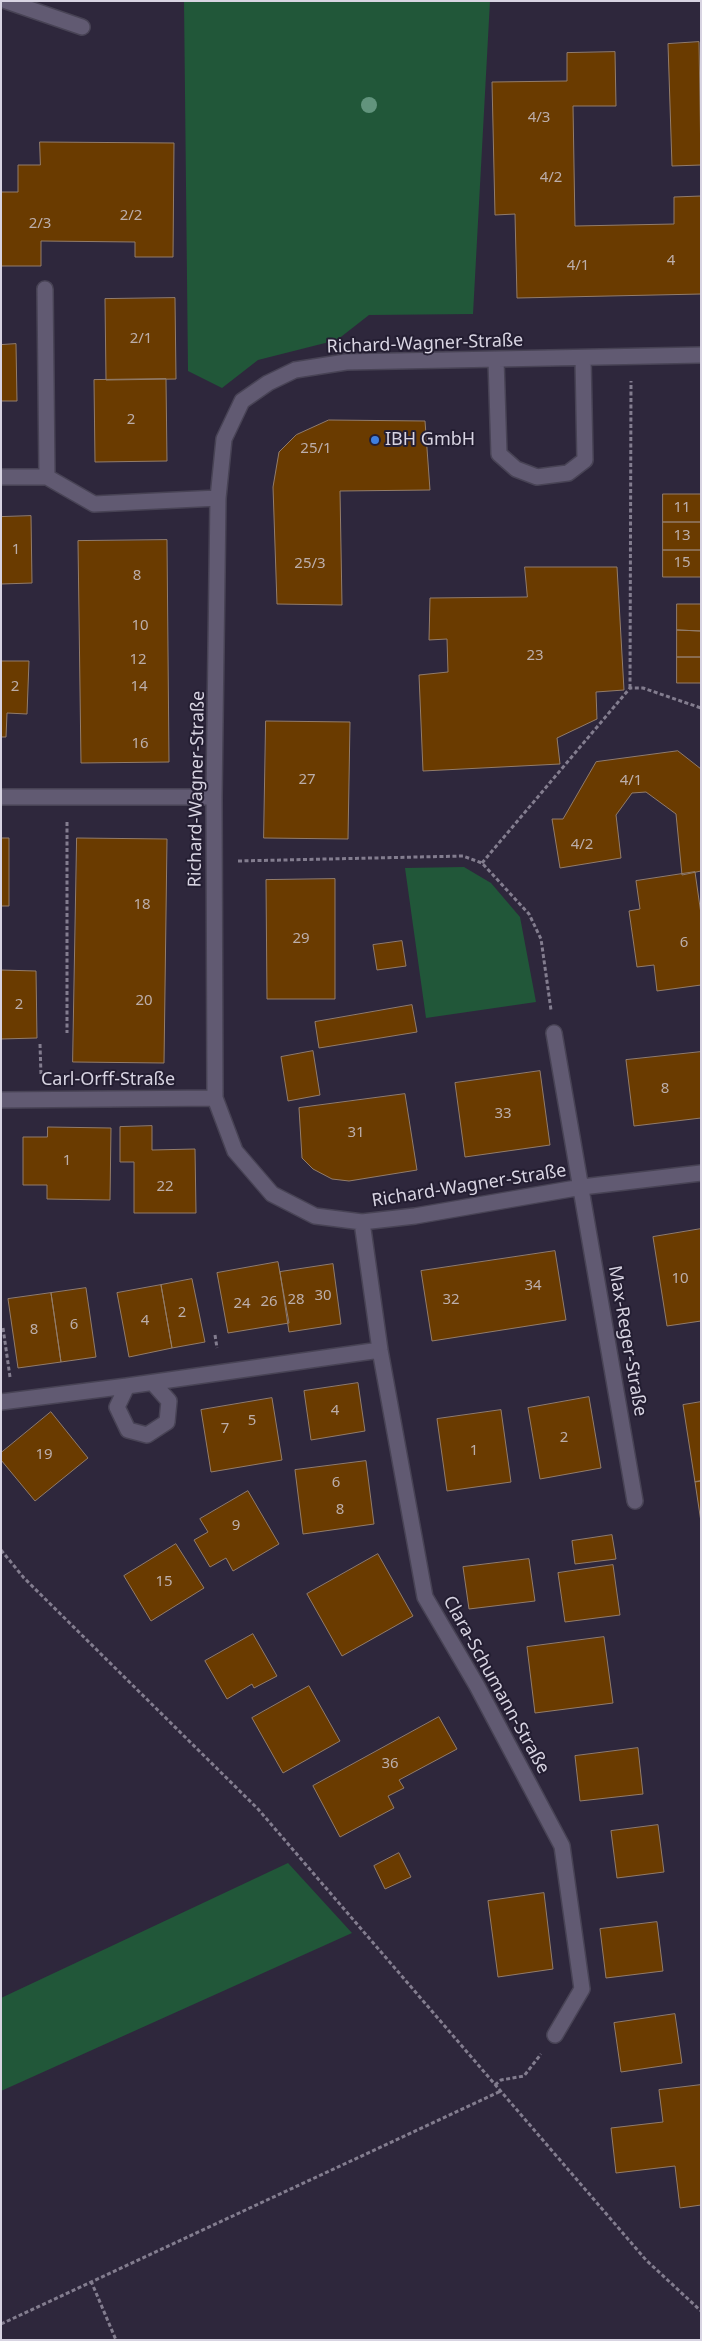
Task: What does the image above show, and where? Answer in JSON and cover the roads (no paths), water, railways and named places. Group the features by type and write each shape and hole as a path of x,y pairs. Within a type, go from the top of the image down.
{"street":[{"path":"6,1 82,27"},
{"path":"45,288 47,477"},
{"name":"Richard-Wagner-Straße","path":"701,355 346,362 295,370 268,383 242,401 224,438 218,498 214,797 214,1098 235,1151 272,1194 314,1216 362,1222 415,1216 582,1187 701,1174"},
{"path":"496,360 499,454 516,469 537,477 568,473 585,460 583,358"},
{"path":"1,477 47,477 94,504 218,498"},
{"path":"1,797 67,799 214,797"},
{"name":"Max-Reger-Straße","path":"554,1033 635,1501"},
{"name":"Carl-Orff-Straße","path":"1,1100 42,1098 214,1098"},
{"name":"Clara-Schumann-Straße","path":"362,1222 380,1350 425,1597 478,1686 562,1846 582,1989 556,2036"},
{"path":"7,1401 153,1383 380,1350"},
{"path":"127,1386 117,1407 128,1430 147,1435 167,1422 169,1401 153,1383"}],"place":[{"name":"IBH GmbH","path":"375,440"}]}
